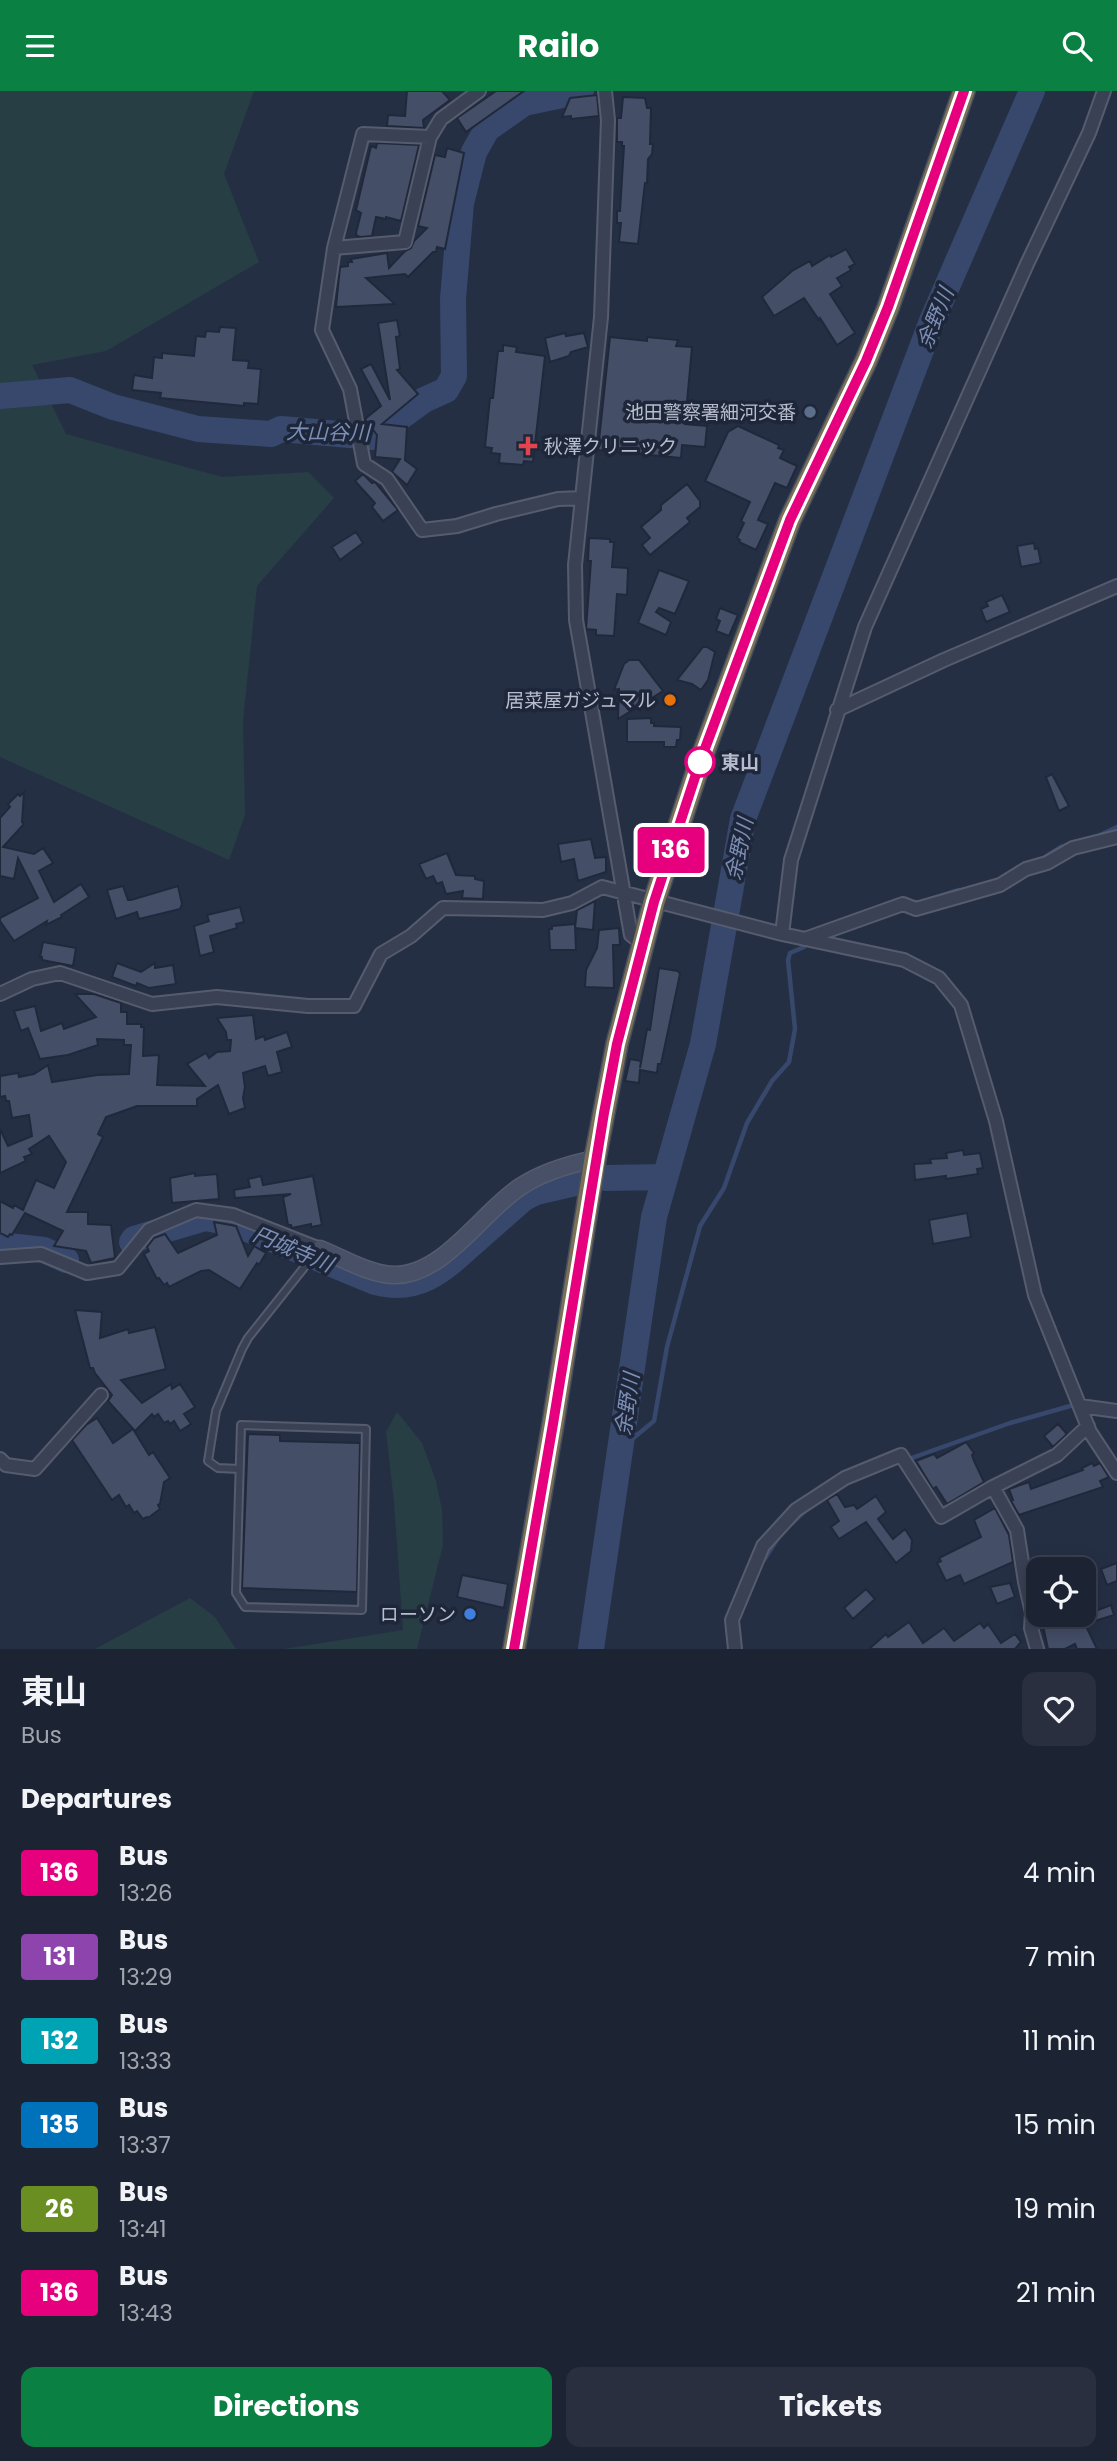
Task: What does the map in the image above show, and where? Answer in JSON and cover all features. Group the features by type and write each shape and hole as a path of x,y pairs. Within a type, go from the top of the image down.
{"highway":[{"path":"514,1649 595,1159 617,1044 654,902 700,762 790,520 884,318 964,91"}],"street":[{"path":"334,248 405,242 429,137 441,120 479,91"},
{"path":"605,91 608,120 601,317 575,565 576,620 631,935 644,945"},
{"path":"777,933 791,860 865,627 1027,264 1089,133 1104,91"},
{"path":"429,137 363,134 334,248 322,330 350,389 364,464 387,479 422,530 457,526 558,499 582,498"},
{"path":"837,710 944,660 1117,586"},
{"path":"805,939 903,904 916,909 1000,885 1026,869 1047,863 1073,848 1117,837"},
{"path":"0,994 32,979 60,973 152,1004 218,996 308,1006 354,1006 381,954 411,936 443,908 542,910 572,903 602,887 777,933 904,960 939,978 961,1005 996,1121 1035,1296 1088,1426 1117,1473"},
{"path":"0,1257 41,1254 87,1273 118,1268 149,1230 196,1210 233,1215 391,1275 416,1272 439,1259 520,1187 575,1163 595,1159"},
{"path":"0,1459 6,1465 35,1469 101,1395"},
{"path":"1080,1406 1117,1411"},
{"path":"736,1649 732,1620 764,1546 796,1510 845,1478 901,1455 941,1517 993,1487 1058,1455 1088,1426"},
{"path":"993,1487 1017,1531 1024,1582 1032,1613 1031,1628 1037,1649"}],"lane":[{"path":"239,1469 218,1468 208,1461 216,1411 248,1338 320,1249"},
{"path":"241,1425 366,1429 362,1610 245,1607 236,1593 239,1469 241,1425"}],"shaded area":[{"path":"0,91 254,91 224,174 259,262 106,351 32,365 66,434 222,477 308,472 334,498 257,586 243,721 245,815 229,860 0,757"},
{"path":"397,1412 422,1443 436,1481 442,1510 443,1545 417,1649 284,1649 403,1630 386,1432"},
{"path":"190,1598 215,1617 236,1649 95,1649"}],"building":[{"path":"407,91 442,91 450,100 423,120 424,128 387,126 388,115 405,116"},
{"path":"496,91 524,91 466,132 457,118"},
{"path":"597,95 599,116 571,119 571,116 562,117 570,98"},
{"path":"623,97 645,98 647,108 651,108 650,144 653,144 652,154 648,159 638,244 619,242 621,223 617,223 624,146 622,142 617,142 617,118 621,118"},
{"path":"377,143 419,145 401,221 376,217 372,236 361,237 356,233 361,213 356,210 371,146 376,148"},
{"path":"447,148 464,153 445,249 437,247 436,252 408,277 405,274 366,278 395,304 336,307 340,267 348,266 348,262 352,262 351,259 387,253 389,268 411,248 427,228 418,226 435,155 445,157"},
{"path":"846,249 855,264 849,267 851,270 837,278 842,286 830,294 855,333 837,345 804,298 774,316 762,297 792,271 810,261 812,266"},
{"path":"397,320 400,369 397,370 418,394 382,424 407,427 405,460 417,469 407,485 392,472 400,459 375,457 377,435 365,419 381,406 361,369 371,364 390,400 378,323"},
{"path":"220,327 236,328 233,360 249,361 248,368 261,369 258,404 244,403 244,406 160,398 161,393 132,390 134,375 152,378 154,357 162,358 162,353 194,356 196,336 205,337 206,331 219,332"},
{"path":"565,333 566,336 584,333 588,347 550,362 545,338"},
{"path":"610,337 647,341 647,337 678,340 676,346 692,347 685,424 707,426 705,447 682,445 681,458 598,450"},
{"path":"503,345 517,347 516,352 545,356 533,462 524,461 523,465 499,463 500,454 491,453 492,448 485,447 498,351 503,351"},
{"path":"738,426 779,445 778,448 784,450 780,458 797,466 787,488 775,483 758,520 768,524 756,550 739,542 737,538 750,502 705,481 728,432"},
{"path":"363,474 372,483 375,482 398,510 383,521 372,507 375,503 355,481"},
{"path":"687,484 700,501 700,507 687,518 690,522 650,555 642,545 650,538 641,527 661,510 661,505"},
{"path":"356,532 363,543 340,560 332,547"},
{"path":"589,538 610,539 610,542 614,542 612,567 628,568 627,595 617,594 614,636 596,635 596,630 586,629 591,561 588,561"},
{"path":"1034,543 1035,549 1038,548 1041,563 1021,567 1017,546"},
{"path":"659,570 689,581 675,614 659,608 656,612 671,622 666,635 638,623"},
{"path":"1002,595 1010,612 986,622 981,609 988,606 986,602"},
{"path":"720,608 738,615 729,636 716,631 720,621 716,619"},
{"path":"703,647 715,652 708,680 701,690 677,680"},
{"path":"629,660 639,660 663,691 618,719 619,689 614,690 624,664"},
{"path":"651,718 654,726 681,727 680,740 677,740 676,747 664,747 664,742 627,742 627,719"},
{"path":"1052,774 1069,806 1059,811 1046,777"},
{"path":"24,792 24,824 3,847 34,854 43,848 53,863 39,871 54,902 81,884 89,897 61,915 62,917 46,925 47,921 14,941 0,918 38,898 18,858 14,879 0,876 0,818 10,807 8,804"},
{"path":"591,839 595,858 606,857 606,872 578,881 574,859 561,862 558,844"},
{"path":"447,853 456,875 475,876 475,879 484,881 483,899 462,898 463,891 446,894 442,882 437,884 433,876 426,879 419,864"},
{"path":"123,886 128,900 131,900 178,886 182,904 180,909 139,919 137,912 116,919 107,890"},
{"path":"595,901 593,930 575,928 577,910"},
{"path":"240,907 244,922 236,924 237,928 210,936 214,952 200,956 194,926 209,921 207,915"},
{"path":"575,924 576,950 550,950 549,929 552,929 552,926"},
{"path":"619,928 620,945 613,945 614,988 585,987 586,970 597,948 599,930"},
{"path":"43,942 76,948 73,966 42,960 40,957"},
{"path":"117,963 141,972 155,963 155,968 173,965 176,984 149,988 137,983 136,986 112,977"},
{"path":"659,968 678,971 680,974 661,1064 658,1064 657,1073 640,1070 639,1083 625,1081 630,1059 641,1061 640,1068 647,1029 650,1030"},
{"path":"75,994 94,994 121,1003 121,1012 127,1012 127,1024 141,1024 141,1027 144,1027 143,1056 159,1055 157,1085 205,1086 187,1064 206,1053 209,1058 217,1052 230,1051 231,1040 227,1040 226,1032 217,1018 253,1015 256,1039 264,1036 265,1040 287,1032 292,1047 277,1052 282,1072 268,1076 265,1066 243,1073 245,1108 229,1114 218,1085 197,1099 197,1106 137,1106 106,1117 98,1134 103,1137 67,1212 88,1212 88,1224 111,1225 115,1258 91,1263 86,1251 54,1246 63,1231 25,1213 12,1235 8,1237 0,1233 0,1201 23,1210 36,1180 54,1188 66,1162 49,1136 29,1149 32,1154 24,1157 26,1161 0,1173 0,1129 8,1146 32,1136 29,1115 12,1118 9,1101 6,1101 5,1096 0,1097 0,1076 18,1073 19,1077 34,1074 48,1065 52,1082 97,1075 129,1074 131,1045 124,1045 124,1040 97,1039 98,1045 68,1055 40,1059 28,1028 21,1031 14,1011 35,1006 41,1031 62,1023 64,1029 96,1017"},
{"path":"963,1150 964,1155 980,1153 983,1168 977,1169 978,1174 915,1180 914,1164 931,1163 930,1159 947,1158 946,1153"},
{"path":"195,1173 195,1176 217,1174 219,1199 172,1203 170,1178"},
{"path":"261,1176 263,1185 313,1176 322,1225 292,1228 288,1225 283,1197 291,1194 235,1198 234,1190 250,1187 248,1179"},
{"path":"967,1213 971,1237 933,1244 929,1220"},
{"path":"214,1222 236,1226 248,1256 254,1246 266,1253 240,1289 209,1270 201,1271 169,1287 167,1283 164,1285 157,1279 144,1254 149,1251 147,1247 154,1238 165,1234 178,1253 217,1235"},
{"path":"75,1310 102,1312 100,1338 128,1329 129,1333 155,1327 166,1369 121,1380 142,1403 171,1384 172,1389 180,1384 195,1407 184,1414 191,1424 180,1431 174,1421 170,1424 168,1421 164,1423 158,1414 154,1417 152,1414 135,1431 108,1401 112,1395 93,1368 90,1368"},
{"path":"97,1418 113,1443 133,1429 149,1455 153,1452 170,1478 164,1482 158,1505 160,1509 148,1518 143,1519 137,1511 134,1513 129,1505 126,1507 119,1495 112,1500 72,1440"},
{"path":"1058,1424 1067,1434 1053,1447 1044,1436"},
{"path":"248,1434 280,1435 280,1441 360,1443 357,1592 242,1588"},
{"path":"966,1442 974,1453 974,1461 984,1482 947,1504 936,1487 933,1489 916,1461 934,1454 937,1458"},
{"path":"1092,1463 1094,1466 1100,1463 1109,1477 1100,1481 1103,1487 1019,1515 1011,1501 1013,1500 1009,1489 1029,1482 1031,1489 1083,1470 1082,1468"},
{"path":"837,1494 845,1507 854,1505 857,1509 876,1496 886,1512 878,1519 893,1539 905,1529 912,1540 911,1551 896,1563 866,1522 839,1539 831,1527 839,1521 827,1500"},
{"path":"995,1508 1009,1535 1013,1562 964,1584 960,1575 946,1581 937,1563 941,1561 939,1558 981,1537 974,1520"},
{"path":"1117,1563 1117,1581 1107,1585 1101,1569"},
{"path":"462,1575 508,1584 504,1608 457,1597"},
{"path":"1010,1583 1015,1597 997,1604 990,1587"},
{"path":"866,1589 875,1599 853,1619 844,1608"},
{"path":"1111,1605 1114,1615 1096,1621 1096,1611"},
{"path":"909,1622 923,1643 944,1628 954,1641 980,1623 984,1628 988,1624 1001,1643 1015,1634 1021,1642 1015,1649 869,1649 886,1634 888,1637"},
{"path":"1043,1627 1086,1627 1097,1649 1077,1649 1075,1644 1065,1649 1048,1649"}],"waterway":[{"name":"大山谷川","path":"0,396 70,390 113,407 198,429 271,434 281,429 373,437 424,400 446,390 454,376 453,299 461,203 474,152 487,129 524,103 581,91"},
{"name":"余野川","path":"591,1649 654,1217 703,1044 743,819 932,321 1032,91"},
{"path":"1096,837 1117,827"},
{"path":"1045,857 1068,845"},
{"path":"931,899 959,890"},
{"path":"620,1449 654,1421 667,1347 700,1226 724,1188 747,1123 772,1081 789,1062 795,1029 788,960 790,953 804,947"},
{"name":"円城寺川","path":"606,1178 665,1177"},
{"name":"円城寺川","path":"132,1242 134,1239 205,1218 233,1223 375,1282 405,1285 418,1282 453,1261 524,1198 536,1192 575,1183"},
{"name":"円城寺川","path":"0,1245 44,1250 66,1260"},
{"path":"906,1460 1010,1423 1077,1404"},
{"path":"791,1524 808,1508"},
{"path":"764,1560 778,1538"}],"bus line":[{"name":"136","path":"514,1649 595,1159 617,1044 654,902 700,762 790,520 866,361 888,307 964,91"}],"place":[{"name":"池田警察署細河交番","path":"810,412"},
{"name":"秋澤クリニック","path":"528,446"},
{"name":"居菜屋ガジュマル","path":"670,700"},
{"name":"東山","path":"700,762"},
{"name":"ローソン","path":"470,1614"}]}
